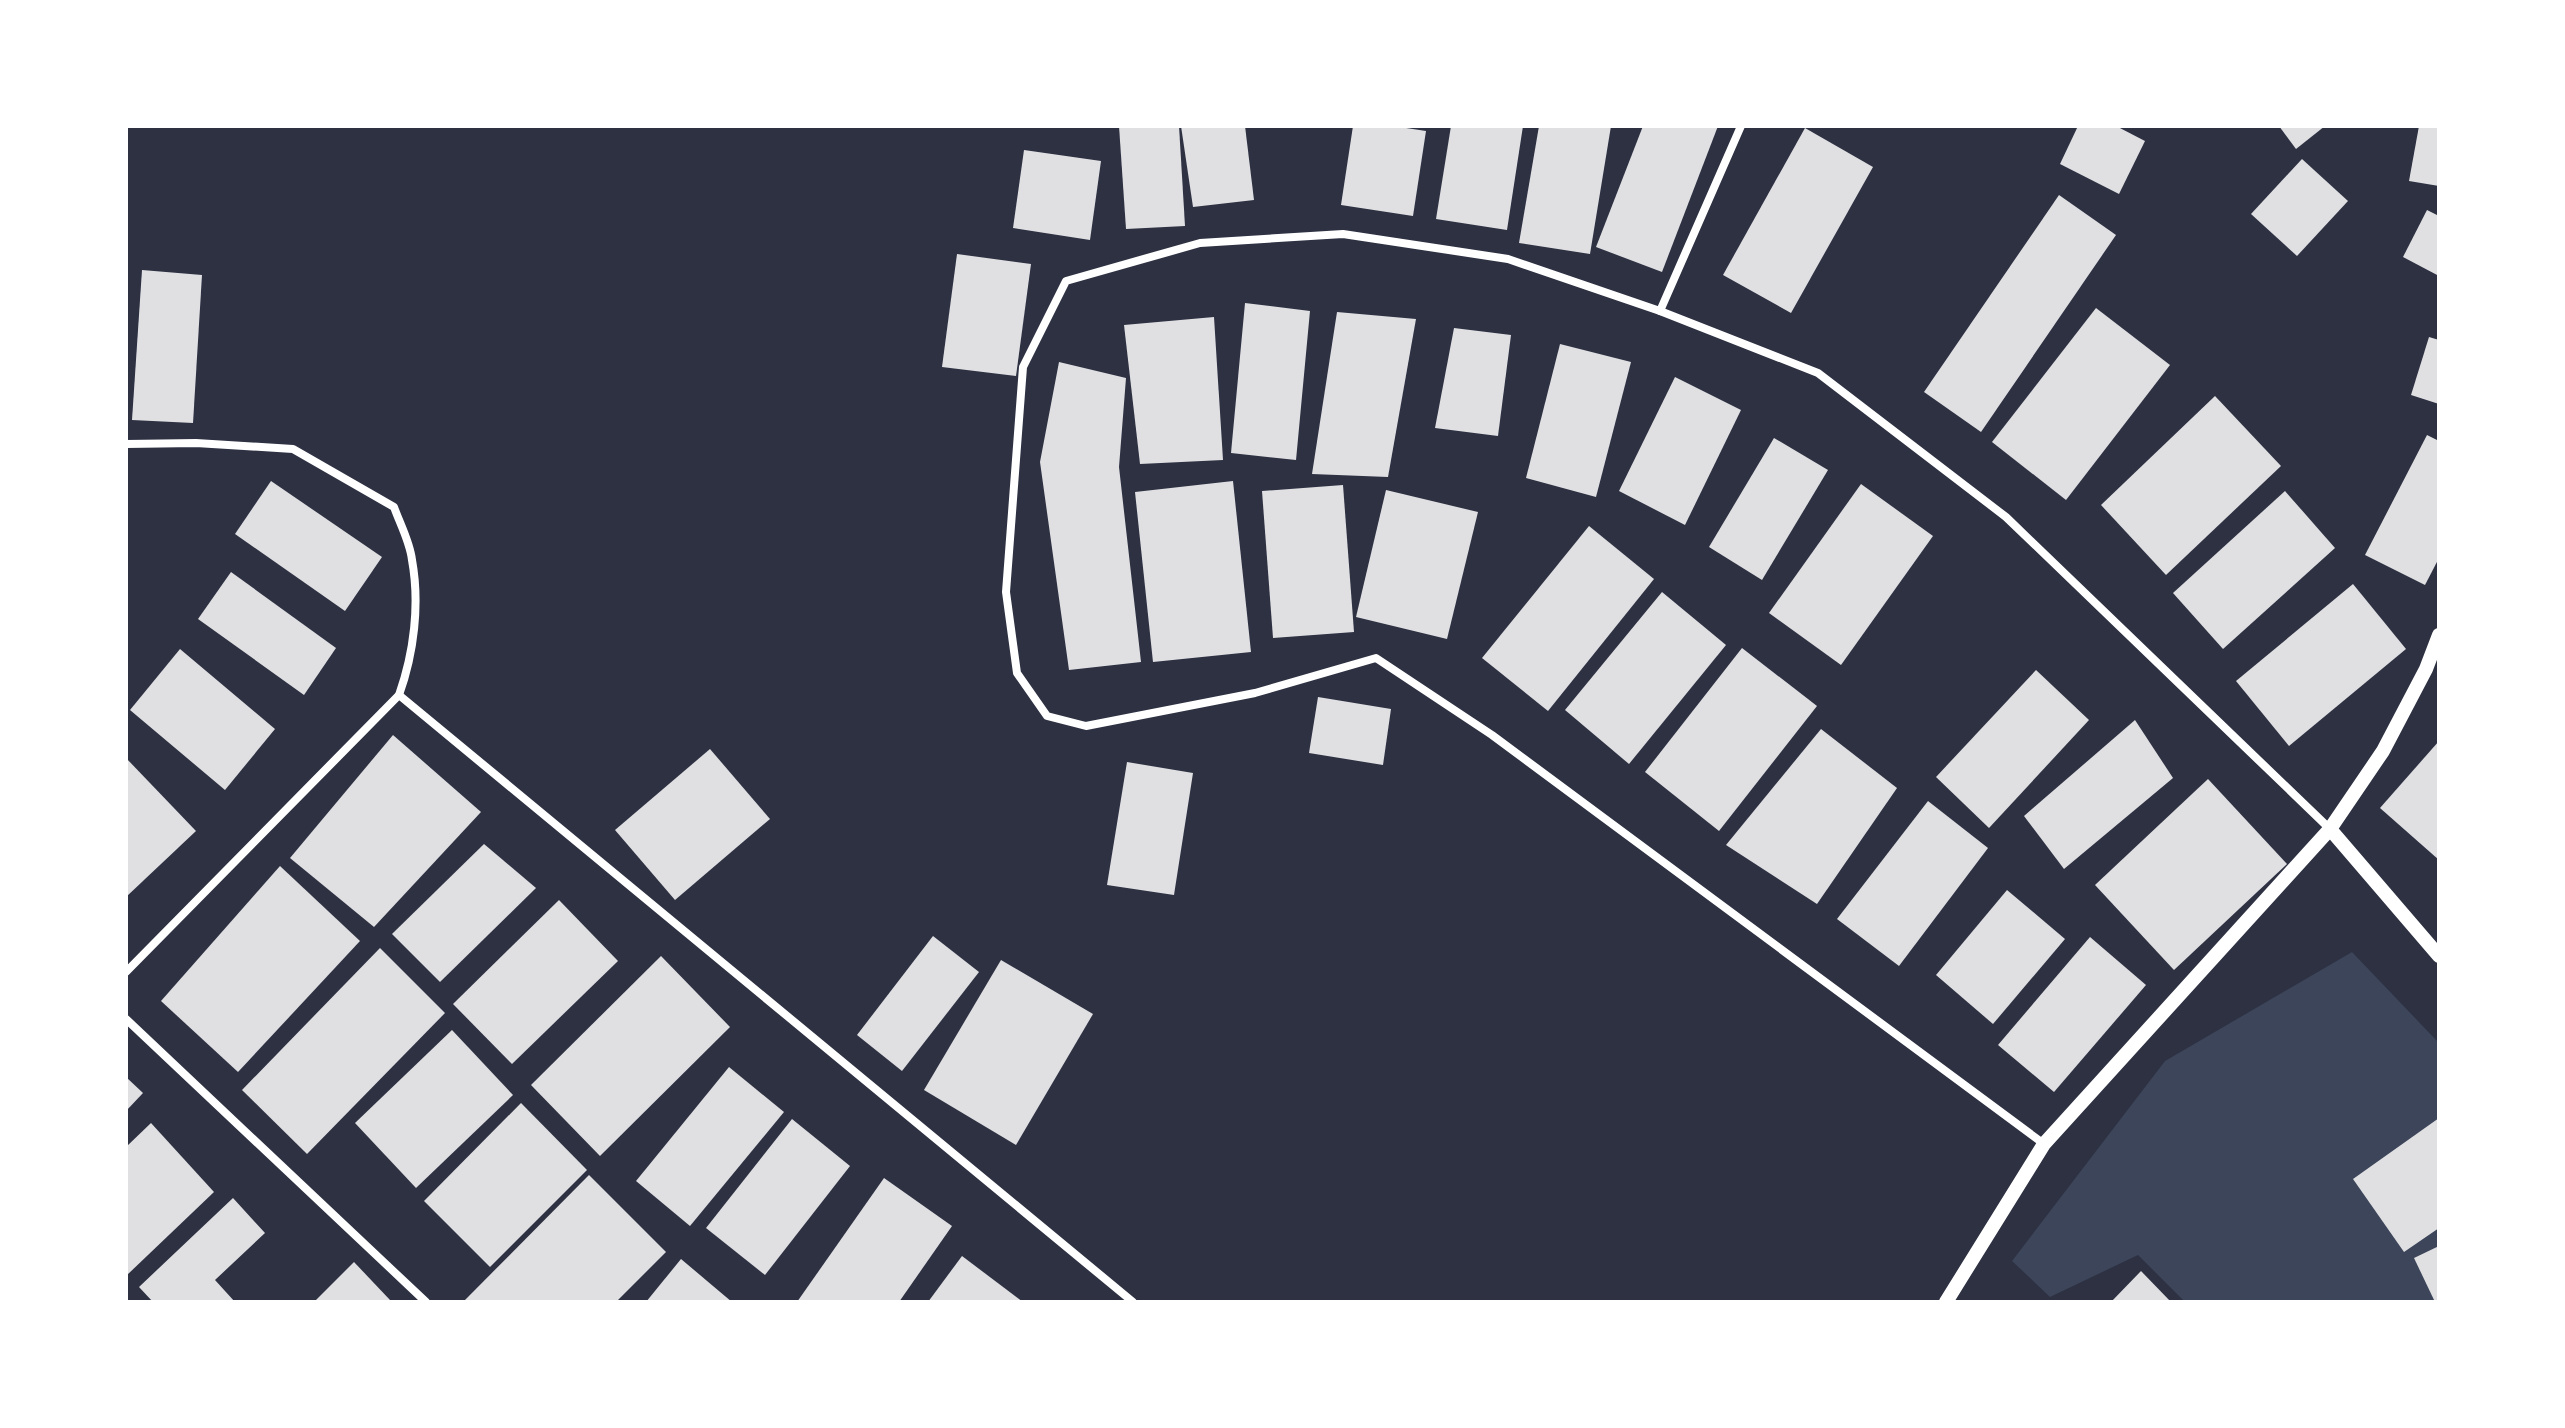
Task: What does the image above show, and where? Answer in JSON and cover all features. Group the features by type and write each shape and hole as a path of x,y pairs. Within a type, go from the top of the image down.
{"street":[{"path":"1660,311 1741,126"},
{"path":"2044,1144 1492,735 1376,658 1255,693 1086,726 1047,716 1017,673 1006,592 1023,367 1066,281 1200,243 1343,234 1508,259 1660,311 1818,373 2006,517 2330,829 2439,956"},
{"path":"126,444 196,443 293,449 394,507 412,559 413,574 411,663 399,695 126,972"},
{"path":"1946,1302 2044,1144 2330,829 2383,751 2426,669 2439,635"},
{"path":"399,695 1133,1302"},
{"path":"126,1019 426,1302"}],"shaded area":[{"path":"2352,952 2439,1043 2439,1302 2185,1302 2138,1255 2050,1297 2012,1261 2165,1061"}],"building":[{"path":"1119,126 1179,126 1185,226 1126,229"},
{"path":"1181,126 1245,126 1254,200 1193,207"},
{"path":"1353,126 1393,126 1426,131 1413,216 1341,205"},
{"path":"1451,126 1523,126 1507,230 1436,219"},
{"path":"1539,126 1611,126 1590,254 1519,243"},
{"path":"1643,126 1718,126 1662,272 1596,247"},
{"path":"2078,126 2116,126 2145,141 2119,194 2060,164"},
{"path":"2279,126 2325,126 2296,149"},
{"path":"2419,126 2439,126 2439,186 2409,181"},
{"path":"1805,128 1873,167 1791,313 1723,275"},
{"path":"1024,150 1101,161 1090,240 1013,228"},
{"path":"2302,159 2348,201 2297,256 2251,214"},
{"path":"2059,195 2116,235 1981,432 1924,392"},
{"path":"2427,210 2439,216 2439,276 2403,257"},
{"path":"957,254 1031,264 1016,376 942,367"},
{"path":"142,270 202,275 193,423 132,420"},
{"path":"1245,303 1310,311 1296,460 1231,453"},
{"path":"2096,308 2170,365 2066,500 1992,442"},
{"path":"1337,312 1416,319 1388,477 1312,474"},
{"path":"1214,317 1223,460 1140,464 1124,325"},
{"path":"1454,328 1511,335 1498,436 1435,428"},
{"path":"2429,337 2439,340 2439,404 2411,395"},
{"path":"1560,344 1631,362 1596,497 1526,478"},
{"path":"1059,362 1126,378 1119,467 1141,662 1069,670 1040,462"},
{"path":"1675,377 1741,410 1685,525 1619,491"},
{"path":"2215,396 2281,466 2166,575 2101,505"},
{"path":"2427,435 2439,441 2439,558 2425,585 2365,555"},
{"path":"1774,438 1828,470 1762,580 1709,547"},
{"path":"271,481 382,557 345,611 235,534"},
{"path":"1233,481 1251,652 1153,662 1135,492"},
{"path":"1861,484 1933,536 1841,665 1769,613"},
{"path":"1343,485 1354,632 1273,638 1262,491"},
{"path":"1386,490 1478,512 1447,639 1356,617"},
{"path":"2285,491 2335,548 2223,649 2173,593"},
{"path":"1589,526 1654,579 1548,711 1482,658"},
{"path":"231,572 336,648 304,695 198,619"},
{"path":"2353,584 2406,649 2289,746 2236,681"},
{"path":"1662,592 1726,645 1629,764 1565,710"},
{"path":"1742,648 1817,706 1719,831 1645,772"},
{"path":"180,649 275,729 225,790 130,710"},
{"path":"2036,670 2089,720 1989,828 1936,777"},
{"path":"1318,697 1391,709 1383,765 1309,753"},
{"path":"2135,720 2173,778 2064,869 2024,816"},
{"path":"1821,729 1897,788 1817,904 1726,845"},
{"path":"393,735 481,812 374,927 290,858"},
{"path":"2439,741 2439,860 2380,808"},
{"path":"710,749 770,819 675,900 615,830"},
{"path":"126,758 196,831 126,897"},
{"path":"1127,762 1193,773 1174,895 1107,885"},
{"path":"2208,779 2287,864 2174,970 2095,885"},
{"path":"1928,801 1988,848 1899,966 1837,919"},
{"path":"484,844 536,888 440,982 392,934"},
{"path":"280,866 360,941 238,1072 161,1001"},
{"path":"2007,890 2065,939 1993,1024 1936,975"},
{"path":"559,900 618,961 512,1064 453,1004"},
{"path":"933,936 979,972 902,1071 857,1035"},
{"path":"2090,937 2146,985 2054,1092 1998,1045"},
{"path":"380,948 445,1013 307,1154 242,1090"},
{"path":"661,956 730,1027 600,1156 531,1085"},
{"path":"1001,960 1093,1014 1016,1145 924,1090"},
{"path":"452,1030 513,1095 416,1188 355,1123"},
{"path":"729,1067 784,1112 690,1226 636,1181"},
{"path":"126,1077 143,1093 126,1111"},
{"path":"521,1103 587,1170 490,1267 424,1201"},
{"path":"2439,1118 2439,1228 2404,1252 2353,1179"},
{"path":"792,1119 850,1166 765,1275 706,1228"},
{"path":"151,1123 214,1192 126,1276 126,1147"},
{"path":"589,1175 666,1252 616,1302 467,1302 465,1300"},
{"path":"884,1178 952,1226 899,1302 797,1302"},
{"path":"233,1198 265,1233 215,1280 235,1302 153,1302 139,1287"},
{"path":"2439,1246 2439,1302 2435,1302 2414,1258"},
{"path":"962,1256 1023,1302 928,1302"},
{"path":"681,1259 732,1302 646,1302"},
{"path":"354,1262 390,1300 314,1302"},
{"path":"2141,1271 2171,1302 2111,1302"}]}
